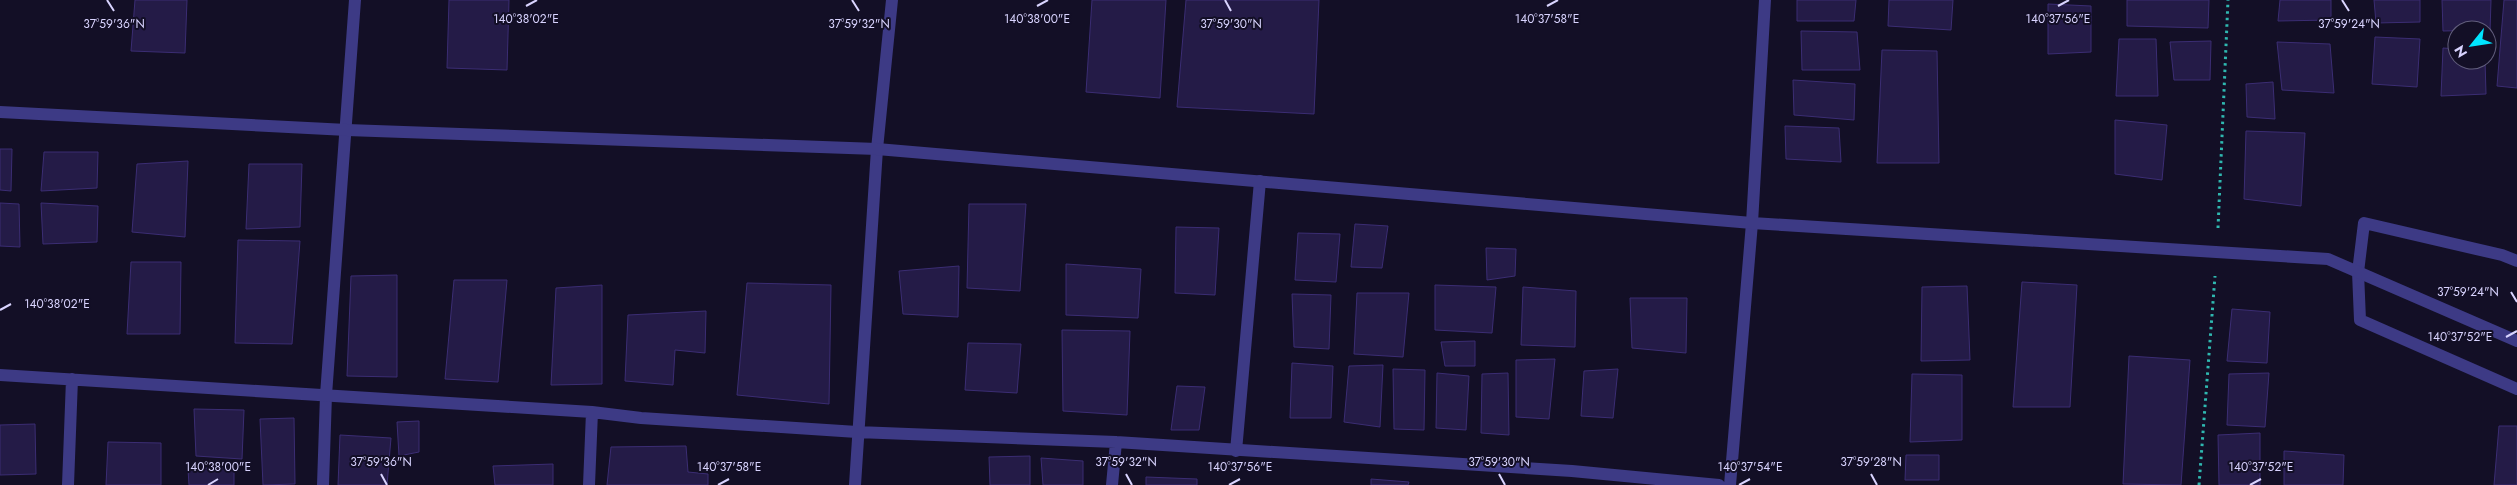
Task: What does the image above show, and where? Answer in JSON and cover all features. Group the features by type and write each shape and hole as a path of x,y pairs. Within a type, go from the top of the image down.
{"street":[{"path":"323,485 326,395 347,130 355,0"},
{"path":"855,485 877,149 892,0"},
{"path":"1730,485 1752,223 1765,0"},
{"path":"0,112 347,130 877,149 1752,223 2328,259 2517,341"},
{"path":"1236,451 1260,181"},
{"path":"2517,261 2502,255 2364,223 2358,272 2360,320 2517,389"},
{"path":"0,375 592,412 641,418 857,432 1116,442 1572,471 1719,485"},
{"path":"68,485 72,379"},
{"path":"589,485 592,412"},
{"path":"1112,485 1116,442"}],"path":[{"path":"2199,485 2217,252 2228,0"}],"building":[{"path":"135,0 187,0 185,53 131,51"},
{"path":"449,0 509,0 507,70 447,68"},
{"path":"1092,0 1166,0 1160,98 1086,92"},
{"path":"1186,0 1319,0 1314,114 1177,107"},
{"path":"1797,0 1856,0 1854,21 1797,21"},
{"path":"1889,0 1953,0 1951,30 1888,26"},
{"path":"2127,0 2209,0 2208,28 2127,26"},
{"path":"2280,0 2331,0 2331,20 2278,21"},
{"path":"2374,0 2420,0 2420,22 2376,23"},
{"path":"2442,0 2491,0 2490,20 2447,20 2447,31 2443,31"},
{"path":"2504,0 2517,0 2517,88 2497,86"},
{"path":"2048,4 2091,6 2091,52 2048,54"},
{"path":"1801,31 1857,32 1860,70 1802,70"},
{"path":"2375,37 2420,39 2417,87 2372,84"},
{"path":"2119,39 2156,39 2158,96 2116,96"},
{"path":"2211,41 2210,80 2174,80 2170,42"},
{"path":"2277,42 2330,44 2334,93 2282,90"},
{"path":"2443,48 2447,48 2447,70 2485,70 2486,94 2441,96"},
{"path":"1882,50 1937,51 1939,163 1877,163"},
{"path":"1793,80 1855,84 1854,120 1794,115"},
{"path":"2273,82 2275,119 2247,117 2246,84"},
{"path":"2115,120 2167,125 2162,180 2115,174"},
{"path":"1785,126 1839,128 1841,162 1786,159"},
{"path":"2246,131 2305,133 2301,206 2244,199"},
{"path":"0,149 12,149 11,191 0,190"},
{"path":"44,152 98,152 97,188 41,191"},
{"path":"188,161 185,237 132,232 137,164"},
{"path":"249,164 302,164 300,227 246,229"},
{"path":"0,203 19,204 20,247 0,246"},
{"path":"41,203 98,206 97,242 43,244"},
{"path":"969,204 1026,204 1020,291 967,288"},
{"path":"1355,224 1388,226 1382,268 1351,267"},
{"path":"1176,227 1219,228 1215,295 1175,293"},
{"path":"1298,233 1340,234 1336,282 1295,280"},
{"path":"238,240 300,241 292,344 235,343"},
{"path":"1486,248 1516,249 1515,276 1487,280"},
{"path":"131,262 181,262 180,334 127,334"},
{"path":"1066,264 1141,269 1138,318 1066,315"},
{"path":"959,266 958,317 903,314 899,271"},
{"path":"397,275 397,377 347,376 351,276"},
{"path":"454,280 507,280 498,382 445,379"},
{"path":"2022,282 2077,285 2070,407 2013,407"},
{"path":"747,283 831,285 829,404 737,395"},
{"path":"602,285 602,384 551,385 556,288"},
{"path":"1435,285 1496,287 1492,333 1435,330"},
{"path":"1967,286 1970,360 1921,361 1922,287"},
{"path":"1523,287 1576,291 1575,347 1521,345"},
{"path":"1357,293 1409,293 1403,357 1354,354"},
{"path":"1292,294 1331,295 1329,349 1294,347"},
{"path":"1630,298 1687,298 1686,353 1632,348"},
{"path":"2232,309 2270,312 2267,363 2227,361"},
{"path":"706,311 705,353 675,350 673,385 625,381 628,315"},
{"path":"1062,330 1130,331 1127,415 1063,411"},
{"path":"1475,341 1475,366 1445,366 1441,342"},
{"path":"968,343 1021,344 1017,393 965,390"},
{"path":"2129,356 2190,360 2181,485 2123,484"},
{"path":"1555,359 1549,419 1516,417 1516,360"},
{"path":"1292,363 1333,366 1331,418 1290,418"},
{"path":"1383,365 1380,427 1344,422 1349,366"},
{"path":"1393,369 1425,370 1424,430 1394,429"},
{"path":"1618,369 1613,418 1581,416 1584,371"},
{"path":"1437,373 1469,376 1466,430 1436,428"},
{"path":"1508,373 1509,435 1481,433 1482,374"},
{"path":"2269,373 2265,427 2227,425 2229,374"},
{"path":"1912,374 1962,375 1962,440 1910,442"},
{"path":"1177,386 1205,387 1199,430 1171,430"},
{"path":"194,409 244,410 242,459 196,456"},
{"path":"294,418 295,484 263,485 260,419"},
{"path":"419,421 419,452 399,456 397,422"},
{"path":"35,424 36,474 0,475 0,425"},
{"path":"2499,426 2517,426 2517,485 2494,485"},
{"path":"2260,433 2260,485 2219,485 2218,435"},
{"path":"340,435 391,438 387,485 338,485"},
{"path":"108,442 161,443 161,485 106,485"},
{"path":"686,446 688,472 708,474 708,485 607,485 611,447"},
{"path":"2284,451 2344,455 2343,485 2284,485"},
{"path":"1906,455 1939,455 1939,480 1905,480"},
{"path":"1030,456 1030,485 990,485 989,457"},
{"path":"1041,458 1083,461 1083,485 1043,485"},
{"path":"553,464 553,485 495,485 493,466"},
{"path":"234,467 234,485 189,485 188,469"},
{"path":"1146,477 1197,479 1197,485 1146,485"},
{"path":"1371,479 1409,482 1408,485 1371,485"}]}
